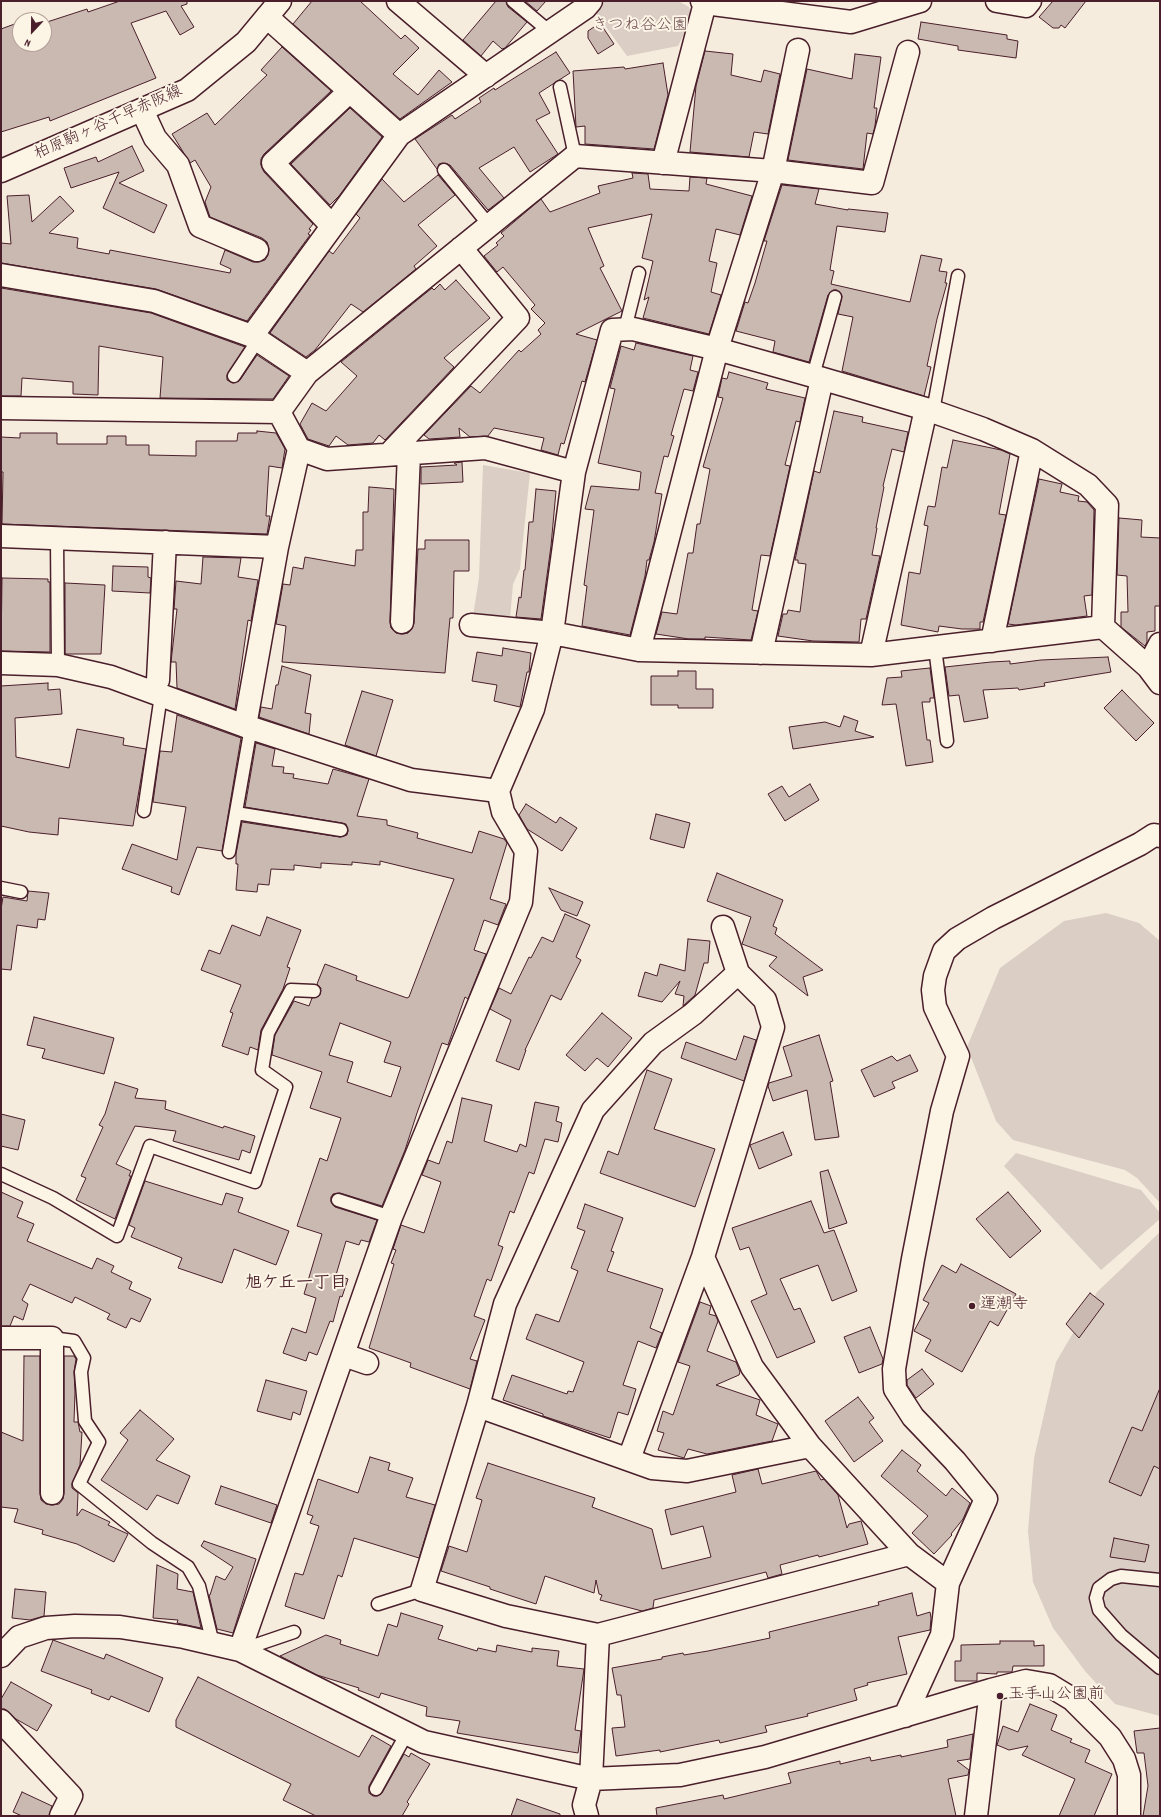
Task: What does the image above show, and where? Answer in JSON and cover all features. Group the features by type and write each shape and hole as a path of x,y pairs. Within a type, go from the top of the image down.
{"street":[{"path":"398,1 486,76"},
{"path":"255,338 332,226 399,135 585,8 591,1"},
{"path":"663,163 704,2 851,22 920,1"},
{"path":"997,1 1026,6 1030,1"},
{"path":"273,9 350,91 399,135"},
{"name":"柏原駒ヶ谷千早赤阪線","path":"1,171 187,90 246,42 273,9"},
{"path":"639,650 717,349 773,171 798,50"},
{"path":"279,412 307,373 575,156 773,171 872,183 908,52"},
{"path":"332,226 273,163 350,91"},
{"path":"142,110 155,138 178,165 200,226 257,250"},
{"path":"402,622 399,454 518,318 461,248"},
{"path":"1,275 154,301 255,338 307,373"},
{"path":"240,1650 392,1217 521,902 526,851 503,812 498,791 533,709 552,633 574,472 612,330 633,329 717,349 929,410 983,429 1032,450 1088,485 1107,505 1103,627 1154,675"},
{"path":"760,653 818,378"},
{"path":"1,408 279,412"},
{"path":"871,655 929,410"},
{"path":"248,727 277,546 299,449 279,412"},
{"path":"299,449 327,459 485,448 574,472"},
{"path":"992,640 1032,450"},
{"path":"1,536 277,546"},
{"path":"160,688 165,542"},
{"path":"471,625 552,633 639,650 871,655 1103,627"},
{"path":"1154,675 1160,644"},
{"path":"1,663 58,665 160,688 248,727 410,780 498,791"},
{"path":"905,1716 942,1635 948,1583 986,1498 955,1461 913,1417 895,1389 894,1369 913,1259 942,1111 958,1056 935,1007 933,990 935,976 944,951 957,939 993,918 1140,844 1154,835 1160,836"},
{"path":"629,1459 703,1257 773,1027 765,1000 738,973 723,927"},
{"path":"738,973 693,1014 653,1043 592,1110 505,1304 478,1406 422,1590 506,1616 598,1635 909,1554"},
{"path":"703,1257 752,1366 810,1446 909,1554 948,1583"},
{"path":"1,1338 52,1338 52,1493"},
{"path":"344,1355 367,1363"},
{"path":"478,1406 652,1468 686,1471 810,1446"},
{"path":"1,1656 19,1637 46,1628 75,1626 120,1627 184,1637 240,1650 424,1742 591,1779 680,1775 765,1757 1026,1681 1049,1685 1072,1699 1110,1737 1124,1759 1130,1774 1129,1816"},
{"path":"581,1812 591,1779 598,1635"},
{"path":"976,1816 991,1690"},
{"path":"1,1721 71,1796 61,1816"}],"lane":[{"path":"513,1 550,32"},
{"path":"560,87 575,156"},
{"path":"444,170 489,225"},
{"path":"625,329 639,273"},
{"path":"929,410 958,276"},
{"path":"818,378 835,297"},
{"path":"234,376 255,338"},
{"path":"57,538 58,665"},
{"path":"935,648 947,741"},
{"path":"144,811 160,688"},
{"path":"229,852 248,727"},
{"path":"236,813 341,830"},
{"path":"1,888 21,892"},
{"path":"1,1174 54,1198 117,1236 150,1146 255,1182 286,1087 262,1070 268,1033 292,990 314,991"},
{"path":"338,1200 392,1217"},
{"path":"52,1338 74,1341 84,1358 81,1372 85,1421 99,1442 79,1484 152,1543 188,1567 199,1586 213,1644"},
{"path":"1160,1580 1121,1576 1111,1578 1099,1588 1096,1598 1099,1610 1121,1635 1160,1668"},
{"path":"378,1604 422,1590"},
{"path":"240,1650 294,1632"},
{"path":"376,1789 407,1733"}],"green space":[{"name":"きつね谷公園","path":"604,1 678,1 689,7 692,18 678,46 627,56 596,13"},
{"path":"483,465 530,473 520,569 513,584 510,619 473,616 479,578"},
{"path":"1106,913 1139,923 1160,941 1160,1203 1137,1178 1125,1170 1013,1140 996,1121 967,1047 1000,968 1064,921"},
{"path":"1016,1153 1141,1190 1160,1213 1160,1219 1101,1270 1004,1166"},
{"path":"1160,1232 1160,1716 1115,1704 1085,1671 1053,1628 1033,1582 1028,1531 1034,1458 1056,1362 1097,1292"}],"building":[{"path":"120,1 187,1 187,4 181,6 194,27 180,35 166,11 131,23 156,78 50,121 49,117 1,132 1,29 12,25 12,52 52,52 52,20 87,9 88,12"},
{"path":"312,1 360,1 401,39 405,35 419,48 393,74 418,95 439,70 452,82 400,119 293,24"},
{"path":"496,1 506,1 508,7 527,22 505,48 502,49 493,41 481,56 463,40"},
{"path":"525,1 546,1 537,11"},
{"path":"1053,1 1086,1 1065,28 1061,25 1059,28 1053,28 1039,17"},
{"path":"921,22 1007,35 1007,39 1018,41 1016,58 958,50 958,46 918,39"},
{"path":"600,23 614,44 598,54 588,38 588,31"},
{"path":"282,47 331,91 264,154 261,159 261,165 264,172 313,224 309,229 311,230 308,234 310,235 247,321 156,289 1,263 1,243 11,244 7,196 29,195 32,222 60,196 74,211 49,233 78,238 77,248 109,254 110,250 230,273 231,269 220,264 225,250 253,262 265,260 269,249 267,242 262,238 210,217 205,202 211,187 195,160 190,163 172,134 207,113 215,125 267,75 261,70"},
{"path":"705,51 733,54 731,75 761,82 764,70 780,74 768,134 754,132 749,157 690,152 696,86"},
{"path":"556,52 570,73 539,93 550,113 536,120 558,154 530,172 514,147 479,168 504,198 488,210 450,165 442,163 439,164 437,169 415,139 452,115 455,119 481,102 479,98 494,88 495,90"},
{"path":"855,54 881,57 874,108 877,108 875,126 873,134 867,133 863,169 788,160 807,69 852,79"},
{"path":"663,63 668,95 654,149 585,144 585,126 576,127 573,71 624,67 625,69"},
{"path":"350,108 382,137 339,196 330,205 291,164"},
{"path":"132,146 144,171 119,183 167,205 154,233 103,208 119,172 71,188 64,168 96,157 98,162"},
{"path":"632,173 648,174 650,189 689,191 690,177 707,178 706,184 752,196 740,235 716,229 709,261 717,263 711,292 721,295 709,334 643,318 649,297 644,300 653,261 642,258 652,214 588,228 604,266 600,268 622,311 576,334 597,340 585,382 582,381 564,444 561,443 558,455 541,450 544,438 494,428 488,436 470,437 459,428 460,437 429,439 424,435 471,386 480,393 519,350 521,352 541,334 538,330 545,323 531,309 535,305 503,267 497,272 484,256 498,245 496,243 504,236 501,233 541,199 550,212 600,193 598,186 633,178"},
{"path":"438,175 455,195 418,225 437,246 414,266 416,269 363,312 351,304 315,350 306,357 270,333 329,251 333,254 360,218 356,214 382,179 404,202"},
{"path":"782,185 819,189 815,204 848,210 888,213 885,232 837,226 830,270 834,271 831,284 910,302 921,255 942,259 939,271 947,272 945,283 947,283 937,319 927,366 931,367 924,396 842,371 853,317 838,314 842,296 837,290 833,290 828,295 809,362 773,352 775,341 736,331 745,302 748,303 755,283 767,241 764,241"},
{"path":"456,280 490,318 444,358 454,367 385,440 379,435 373,443 348,445 336,436 329,446 308,439 300,424 312,403 326,411 357,376 341,362 432,288 434,290 440,284 445,290"},
{"path":"1,288 151,313 245,347 227,375 227,380 233,383 240,380 257,355 289,376 273,399 160,398 163,357 99,346 98,395 73,394 73,382 22,378 21,396 1,396"},
{"path":"636,343 693,356 690,370 698,372 693,391 684,389 671,435 674,436 668,457 664,456 655,493 662,494 654,542 649,560 647,560 645,576 630,635 582,626 587,586 584,585 594,510 585,509 591,486 639,490 641,472 598,463 615,389 610,388 621,346 634,350"},
{"path":"729,372 768,383 766,389 805,398 800,422 796,421 785,465 790,466 770,556 761,555 752,610 758,611 751,640 705,637 705,639 689,639 656,634 662,612 677,614 688,553 693,553 697,524 700,524 710,469 703,467 723,398 718,397 722,378 727,379"},
{"path":"834,411 863,417 862,422 908,432 904,452 892,449 883,486 872,555 880,556 866,619 861,619 859,642 813,641 778,636 783,614 787,614 788,610 800,612 806,564 798,563 798,560 795,560 814,471 820,473"},
{"path":"257,431 276,433 285,449 282,468 269,466 266,516 270,516 267,534 2,524 3,472 1,472 1,437 20,438 20,433 57,433 57,444 107,444 107,436 126,436 126,445 149,445 149,455 196,456 196,441 237,441 238,433 257,433"},
{"path":"953,440 1001,450 1010,454 999,514 1006,515 983,622 980,622 980,629 962,629 939,626 938,632 901,625 909,572 920,574 928,526 924,525 928,506 935,507 942,467 947,468"},
{"path":"462,462 463,482 421,484 421,467 457,465 454,463"},
{"path":"1039,479 1062,484 1060,492 1079,496 1078,501 1087,502 1094,510 1092,595 1084,596 1087,616 1016,625 1008,624"},
{"path":"369,487 394,489 390,621 391,628 396,633 408,633 412,629 414,623 418,549 425,549 425,540 469,540 469,571 454,571 453,618 450,618 445,673 282,662 286,626 276,624 283,584 290,585 293,567 303,569 305,557 355,566 356,550 363,550 363,512 368,512"},
{"path":"536,489 556,491 551,546 541,619 516,617 519,597 521,598 525,570 529,522 533,522"},
{"path":"1119,518 1142,520 1141,537 1160,538 1160,606 1155,606 1155,631 1147,632 1147,642 1145,646 1121,627 1121,612 1128,612 1127,576 1117,575"},
{"path":"203,557 241,558 238,577 258,580 251,621 248,620 235,709 177,688 176,662 171,662 177,609 174,609 176,581 201,584"},
{"path":"113,566 148,567 148,577 151,578 150,593 112,591"},
{"path":"2,578 48,579 48,582 50,582 50,652 1,651"},
{"path":"65,583 105,585 101,654 65,654"},
{"path":"503,648 531,653 529,672 527,672 520,707 494,701 497,685 472,681 477,652 502,656"},
{"path":"1108,657 1111,672 1044,683 1045,686 1019,690 1018,688 983,690 988,718 964,722 959,695 949,696 945,667 991,662 1010,661 1010,664 1041,660"},
{"path":"282,666 311,675 305,713 311,714 309,734 259,717 261,707 272,709 276,685 278,685"},
{"path":"930,668 934,698 930,698 930,702 922,702 927,740 930,740 933,762 906,766 896,704 882,705 887,678 902,677 901,671"},
{"path":"678,671 696,671 696,689 713,689 713,708 678,708 678,705 651,705 651,676 678,676"},
{"path":"48,683 48,690 60,689 62,714 15,718 16,757 69,768 77,729 124,738 123,745 146,749 133,826 59,818 58,835 29,832 1,826 1,686"},
{"path":"1122,690 1154,723 1136,741 1104,708"},
{"path":"362,691 393,700 376,756 345,745"},
{"path":"177,715 241,738 222,851 197,847 179,895 171,892 172,887 122,869 132,844 177,860 186,807 153,802 160,751 172,752"},
{"path":"844,716 858,721 855,731 874,737 793,749 789,727 825,722 840,727"},
{"path":"256,743 275,749 272,766 284,767 283,773 294,774 293,778 328,784 333,769 369,779 357,816 387,820 387,825 418,833 417,838 472,853 479,831 504,839 507,843 490,899 506,904 498,925 484,920 474,950 486,954 468,999 465,997 448,1045 442,1043 405,1150 382,1206 340,1193 333,1194 331,1197 331,1202 335,1207 377,1220 369,1242 361,1240 359,1245 346,1241 336,1275 348,1279 342,1297 340,1296 333,1322 330,1321 317,1355 309,1352 306,1361 283,1353 292,1328 306,1333 316,1298 304,1294 322,1234 297,1226 320,1158 327,1161 341,1118 310,1108 322,1072 272,1055 275,1035 294,1001 309,1006 312,998 320,995 321,988 317,984 325,964 357,976 356,980 407,998 409,997 454,879 380,861 380,865 352,862 352,865 321,863 321,868 294,865 294,870 271,869 269,885 258,884 257,892 236,890 238,864 236,864 236,854 242,822 340,837 347,835 348,831 346,824 342,823 245,807","holes":["340,1023 391,1042 384,1062 401,1067 391,1097 347,1082 353,1062 329,1055"]},
{"path":"810,784 819,800 785,821 768,794 782,786 789,797"},
{"path":"526,804 556,823 560,817 577,828 562,851 527,829 519,815"},
{"path":"656,814 690,823 684,848 650,839"},
{"path":"717,873 783,900 773,926 777,928 775,934 823,970 803,977 808,996 769,966 777,957 742,944 751,917 707,901"},
{"path":"549,888 583,902 577,916 561,910"},
{"path":"28,891 49,893 45,920 38,919 37,928 17,925 11,970 1,969 1,909 3,897 27,901"},
{"path":"565,914 590,925 576,957 581,960 561,1000 551,995 525,1050 519,1070 496,1061 511,1020 490,1009 499,988 511,994 529,957 531,958 542,937 553,942"},
{"path":"267,917 301,930 287,967 290,968 283,989 261,1030 258,1050 250,1047 248,1055 222,1046 233,1013 230,1012 241,985 201,970 209,950 220,954 232,925 260,936"},
{"path":"688,939 710,941 708,963 704,963 695,995 683,1006 684,996 675,994 680,981 662,1002 638,996 645,972 657,976 660,964 685,971"},
{"path":"602,1013 632,1038 608,1067 597,1058 585,1071 566,1055"},
{"path":"34,1017 114,1038 104,1074 42,1058 45,1049 27,1045"},
{"path":"819,1035 833,1081 830,1082 839,1137 815,1140 807,1090 773,1101 768,1086 769,1083 792,1076 783,1047"},
{"path":"744,1036 756,1040 744,1081 681,1058 686,1042 736,1060"},
{"path":"910,1055 918,1071 892,1082 895,1088 874,1097 861,1070 892,1056 897,1061"},
{"path":"647,1070 672,1079 654,1129 715,1149 695,1207 600,1173 608,1151 618,1155"},
{"path":"115,1082 138,1089 135,1098 166,1101 165,1109 223,1128 224,1126 255,1136 250,1153 242,1150 239,1160 173,1141 176,1131 135,1126 116,1164 131,1171 129,1176 131,1176 115,1219 76,1200 86,1178 81,1176 103,1127 99,1125 105,1114"},
{"path":"462,1098 492,1105 484,1141 517,1152 520,1144 526,1147 535,1102 559,1107 556,1121 562,1123 558,1142 545,1139 534,1174 529,1172 514,1213 510,1211 498,1245 503,1247 491,1281 487,1279 474,1316 485,1320 470,1359 477,1361 470,1389 410,1367 411,1363 369,1348 394,1264 391,1263 396,1250 393,1249 401,1225 424,1233 441,1182 422,1175 428,1160 439,1164 447,1141 452,1143"},
{"path":"1,1114 25,1120 18,1150 1,1146"},
{"path":"783,1132 792,1155 759,1169 750,1145"},
{"path":"828,1170 847,1223 829,1229 820,1172"},
{"path":"145,1181 222,1205 226,1193 243,1198 238,1212 289,1231 276,1265 234,1249 222,1283 178,1268 182,1258 131,1237 135,1228 129,1225"},
{"path":"1,1192 23,1202 17,1217 34,1224 27,1241 92,1269 97,1258 114,1266 111,1272 132,1282 129,1289 151,1299 140,1322 131,1318 126,1328 107,1319 110,1314 75,1297 72,1303 30,1284 22,1300 28,1304 23,1320 14,1316 10,1326 1,1326"},
{"path":"1008,1192 1041,1231 1010,1258 976,1219"},
{"path":"811,1201 824,1233 834,1230 857,1291 832,1301 818,1265 780,1279 794,1310 800,1308 815,1342 777,1358 751,1301 767,1294 749,1247 740,1250 732,1228"},
{"path":"585,1204 623,1218 611,1251 614,1252 607,1271 663,1289 650,1328 662,1333 656,1348 638,1341 623,1385 636,1389 628,1415 618,1412 610,1438 543,1416 543,1414 503,1400 512,1375 567,1394 568,1391 573,1392 584,1362 526,1339 536,1314 559,1322 578,1271 571,1268 585,1231 577,1228"},
{"path":"961,1264 1016,1294 998,1326 990,1321 962,1372 925,1351 931,1340 914,1331 929,1303 923,1300 942,1265 956,1273"},
{"path":"1090,1293 1104,1304 1079,1338 1066,1324"},
{"path":"700,1302 711,1306 709,1314 716,1316 718,1321 707,1351 736,1362 740,1372 739,1375 716,1385 760,1400 756,1415 778,1424 772,1441 707,1454 688,1449 684,1458 658,1450 664,1433 657,1431 663,1411 673,1415 690,1366 678,1362"},
{"path":"870,1327 883,1359 882,1364 859,1373 844,1337"},
{"path":"24,1356 40,1356 40,1493 41,1500 46,1504 52,1505 59,1504 63,1499 64,1493 64,1356 74,1356 76,1359 74,1372 74,1422 78,1422 80,1432 82,1432 80,1465 72,1484 72,1488 78,1493 77,1516 82,1509 110,1522 108,1525 128,1534 114,1562 77,1544 42,1534 43,1530 14,1522 18,1509 1,1507 1,1432 23,1441"},
{"path":"922,1369 934,1384 916,1398 907,1385 907,1380"},
{"path":"266,1380 307,1391 300,1415 293,1412 291,1420 257,1411"},
{"path":"1160,1388 1160,1469 1154,1466 1141,1496 1109,1482 1132,1427 1142,1431"},
{"path":"858,1397 874,1418 869,1422 883,1441 854,1462 825,1421"},
{"path":"140,1410 174,1439 156,1460 190,1476 178,1504 157,1495 147,1510 101,1480 128,1440 120,1433"},
{"path":"902,1450 921,1465 917,1471 946,1496 952,1488 970,1503 963,1519 951,1534 952,1535 934,1554 912,1533 928,1516 881,1476"},
{"path":"370,1457 390,1463 388,1470 413,1478 406,1497 435,1505 419,1558 354,1538 342,1577 338,1575 324,1619 285,1606 295,1573 303,1575 319,1526 310,1523 313,1516 307,1514 318,1479 358,1493"},
{"path":"488,1463 595,1498 592,1507 652,1529 662,1569 711,1557 703,1526 671,1535 665,1510 736,1492 732,1475 758,1469 762,1484 816,1471 821,1480 824,1479 838,1495 847,1528 849,1524 861,1521 868,1544 819,1557 818,1555 780,1565 782,1574 768,1578 766,1572 654,1600 653,1608 642,1611 600,1600 602,1595 599,1594 596,1580 594,1593 545,1576 536,1604 441,1571 449,1546 467,1552 482,1500 476,1498"},
{"path":"221,1486 277,1505 271,1523 215,1504"},
{"path":"1114,1538 1149,1545 1145,1562 1110,1557"},
{"path":"204,1541 256,1559 233,1633 217,1629 209,1595 216,1576 225,1580 233,1567 201,1546"},
{"path":"157,1565 178,1574 177,1589 193,1592 201,1628 177,1623 178,1620 153,1618"},
{"path":"15,1589 46,1592 44,1616 30,1620 12,1618"},
{"path":"912,1593 917,1616 930,1612 931,1618 930,1630 898,1637 907,1674 867,1683 868,1685 854,1689 857,1700 807,1714 808,1716 765,1726 767,1732 720,1743 719,1740 660,1752 660,1750 616,1756 612,1728 625,1727 621,1695 617,1695 612,1668 662,1659 662,1657 683,1653 684,1655 708,1651 770,1638 769,1632 879,1605 878,1602"},
{"path":"401,1613 443,1626 438,1639 477,1651 478,1648 496,1652 497,1645 532,1652 532,1648 559,1651 557,1666 584,1669 575,1730 581,1731 578,1753 457,1733 460,1721 426,1716 427,1707 381,1693 379,1698 358,1690 359,1688 317,1675 280,1656 326,1635 341,1640 340,1644 378,1656 388,1624 397,1627"},
{"path":"53,1640 104,1659 106,1654 163,1678 149,1712 111,1696 109,1700 91,1693 92,1690 41,1671"},
{"path":"1000,1641 1034,1641 1034,1646 1044,1645 1044,1666 1013,1666 1012,1672 997,1672 997,1674 977,1673 977,1681 955,1681 955,1661 961,1661 961,1645 1000,1644"},
{"path":"198,1677 359,1757 372,1735 391,1746 369,1786 369,1793 373,1796 377,1796 382,1793 404,1754 409,1757 411,1753 430,1764 407,1802 409,1804 402,1816 316,1816 283,1800 291,1784 176,1727 176,1720"},
{"path":"11,1682 52,1705 37,1731 16,1719 5,1709 1,1709 1,1699"},
{"path":"1030,1704 1057,1715 1051,1730 1072,1739 1070,1742 1090,1750 1085,1762 1112,1774 1094,1816 1059,1816 1075,1779 1022,1755 1028,1746 1009,1750 997,1745 1003,1726 1018,1732"},
{"path":"1160,1728 1160,1816 1143,1816 1148,1786 1144,1753 1137,1753 1134,1731"},
{"path":"973,1734 970,1759 957,1761 969,1770 968,1775 948,1779 956,1816 657,1816 656,1808 723,1795 724,1799 791,1783 788,1773 840,1761 840,1764 870,1757 871,1761 901,1755 901,1757 948,1747 947,1740"},
{"path":"22,1792 52,1806 49,1816 22,1816 13,1812"},
{"path":"517,1799 560,1814 560,1816 511,1816"}],"place":[{"name":"運潮寺","path":"972,1306"},
{"name":"玉手山公園前","path":"1000,1696"}],"district":[{"name":"旭ケ丘一丁目","path":"296,1285"}]}
